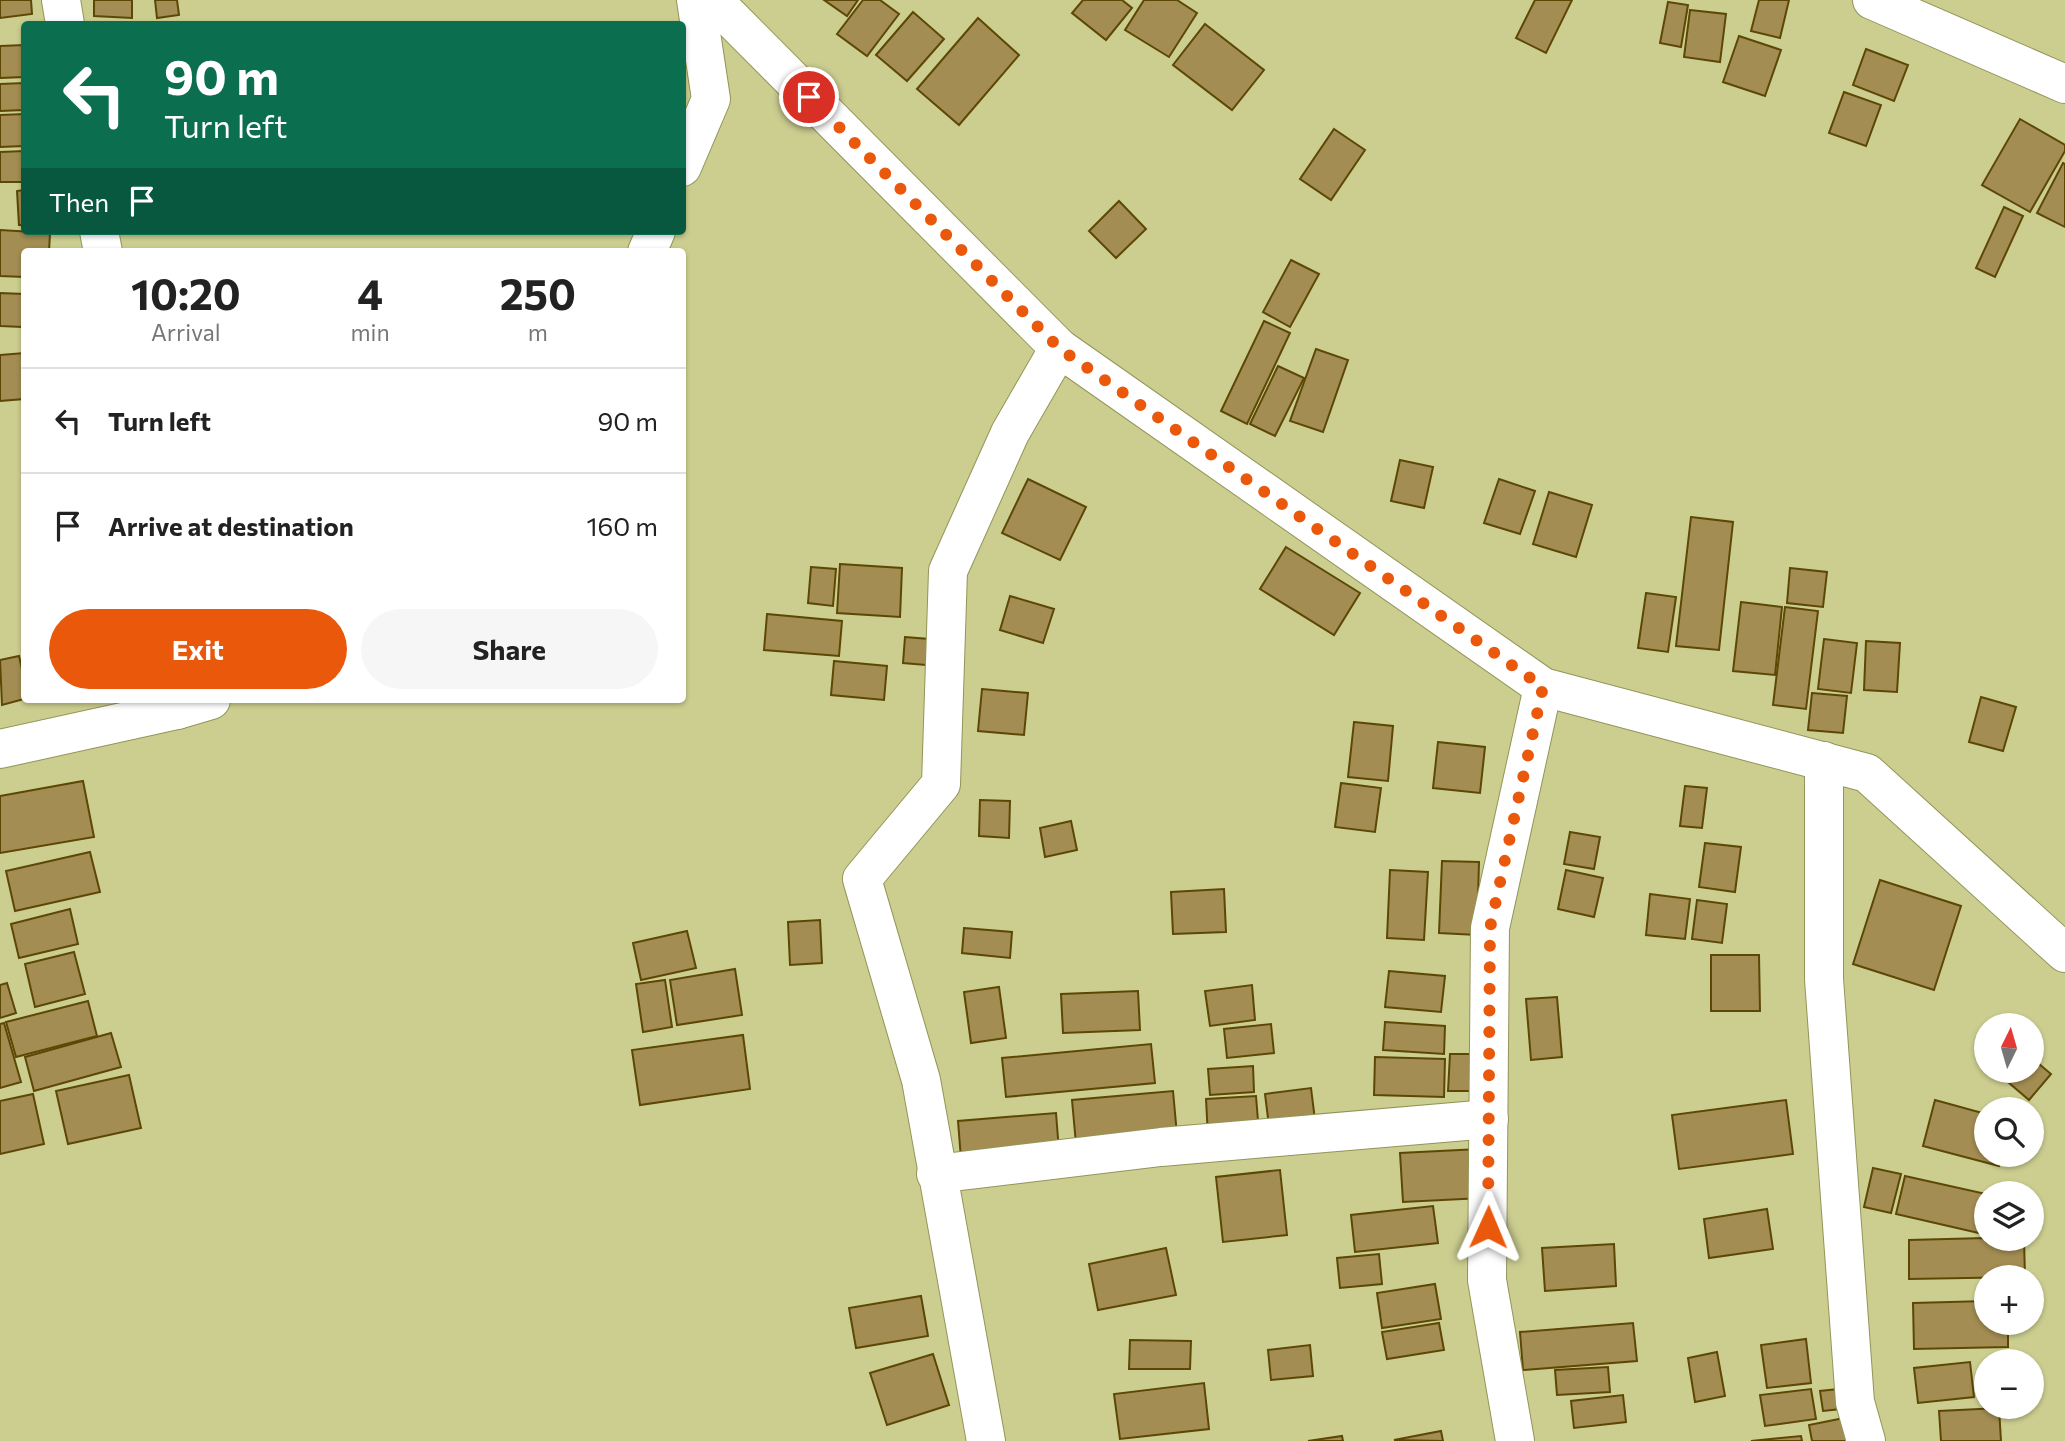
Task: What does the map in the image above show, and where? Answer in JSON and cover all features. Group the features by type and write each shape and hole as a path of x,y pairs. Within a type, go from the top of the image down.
{"street":[{"path":"61,0 64,21"},
{"path":"686,158 711,99 696,0"},
{"path":"713,0 1059,348 1543,687 1867,772 2065,953"},
{"path":"1872,0 2065,84"},
{"path":"986,1441 966,1318 936,1174 921,1080 862,879 941,784 948,571 1010,433 1059,348"},
{"path":"1515,1441 1487,1280 1490,928 1543,687"},
{"path":"0,749 188,703"},
{"path":"1824,761 1824,979 1855,1402 1866,1441"},
{"path":"936,1174 1161,1147 1489,1119"}],"building":[{"path":"0,0 31,0 32,14 0,18"},
{"path":"94,0 132,0 132,18 94,16"},
{"path":"155,0 177,0 179,15 157,18"},
{"path":"824,0 858,0 847,16"},
{"path":"863,0 880,0 899,14 867,56 837,34"},
{"path":"1083,0 1122,0 1132,8 1106,40 1072,13"},
{"path":"1144,0 1177,0 1197,13 1169,57 1125,30"},
{"path":"1535,0 1572,0 1546,53 1516,38"},
{"path":"1759,0 1789,0 1780,38 1751,31"},
{"path":"1668,2 1688,5 1681,47 1660,43"},
{"path":"1690,10 1726,14 1720,62 1684,57"},
{"path":"913,12 944,39 907,81 876,55"},
{"path":"978,18 1019,55 959,125 917,89"},
{"path":"1205,24 1264,70 1232,110 1173,65"},
{"path":"1739,36 1781,50 1765,96 1723,82"},
{"path":"21,45 21,77 0,78 0,46"},
{"path":"1866,49 1908,65 1894,101 1853,85"},
{"path":"21,83 21,110 0,111 0,84"},
{"path":"1844,92 1881,105 1866,146 1829,133"},
{"path":"21,114 21,146 0,147 0,115"},
{"path":"2020,119 2065,145 2065,151 2030,212 1982,185"},
{"path":"1334,129 1365,150 1331,200 1300,179"},
{"path":"21,151 21,182 0,182 0,152"},
{"path":"2063,163 2065,164 2065,227 2037,213"},
{"path":"21,190 21,225 19,225 17,191"},
{"path":"1119,201 1146,229 1116,258 1089,231"},
{"path":"2004,207 2023,216 1995,277 1976,268"},
{"path":"0,230 21,231 21,235 50,235 49,248 21,248 21,277 0,276"},
{"path":"1291,260 1319,274 1290,327 1263,312"},
{"path":"0,293 21,294 21,327 0,326"},
{"path":"1264,321 1290,333 1247,424 1221,411"},
{"path":"1316,349 1348,360 1323,432 1290,421"},
{"path":"21,353 21,399 0,401 0,355"},
{"path":"1278,366 1304,378 1275,436 1250,424"},
{"path":"1400,460 1433,467 1424,508 1391,501"},
{"path":"1028,479 1086,507 1060,560 1002,533"},
{"path":"1499,479 1535,491 1520,534 1484,523"},
{"path":"1549,492 1592,505 1576,557 1533,544"},
{"path":"1691,517 1733,522 1719,650 1676,646"},
{"path":"1286,547 1360,593 1334,635 1260,589"},
{"path":"840,564 902,568 900,617 837,613"},
{"path":"811,567 836,569 833,606 808,603"},
{"path":"1790,568 1827,572 1823,607 1787,603"},
{"path":"1646,593 1676,597 1668,652 1638,648"},
{"path":"1010,596 1054,609 1043,643 1000,630"},
{"path":"1741,602 1782,607 1775,675 1733,671"},
{"path":"1785,607 1818,611 1806,709 1773,705"},
{"path":"767,614 842,621 839,656 764,650"},
{"path":"905,637 929,639 926,665 903,663"},
{"path":"1824,639 1857,643 1851,693 1818,689"},
{"path":"1866,641 1900,643 1897,692 1864,690"},
{"path":"19,656 21,664 21,700 2,705 0,660"},
{"path":"834,661 887,666 884,700 831,695"},
{"path":"982,689 1028,693 1024,735 978,731"},
{"path":"1812,693 1847,696 1843,733 1808,730"},
{"path":"1981,697 2016,707 2003,751 1969,742"},
{"path":"1354,722 1393,726 1388,781 1348,777"},
{"path":"1438,742 1485,747 1480,793 1433,788"},
{"path":"83,781 94,837 0,853 0,796"},
{"path":"1341,783 1381,788 1375,832 1335,827"},
{"path":"1685,786 1707,788 1702,828 1680,826"},
{"path":"980,800 1010,801 1009,838 979,836"},
{"path":"1071,821 1077,850 1045,857 1040,828"},
{"path":"1570,832 1600,837 1594,869 1564,864"},
{"path":"1705,843 1741,847 1735,892 1699,887"},
{"path":"90,852 100,892 15,911 6,871"},
{"path":"1442,861 1479,862 1477,935 1439,933"},
{"path":"1390,870 1428,872 1424,940 1387,938"},
{"path":"1566,870 1603,878 1594,917 1558,909"},
{"path":"1880,880 1961,906 1934,990 1853,964"},
{"path":"1224,889 1226,932 1173,934 1171,892"},
{"path":"1650,894 1690,899 1685,939 1646,935"},
{"path":"1697,900 1727,904 1722,943 1692,939"},
{"path":"70,909 78,944 19,958 11,924"},
{"path":"820,920 822,963 790,965 788,922"},
{"path":"964,928 1012,932 1010,958 962,953"},
{"path":"687,931 696,968 641,980 633,943"},
{"path":"74,952 85,994 35,1007 25,964"},
{"path":"1711,955 1759,955 1760,1011 1711,1011"},
{"path":"735,969 742,1015 677,1025 670,980"},
{"path":"1389,971 1445,976 1441,1012 1385,1007"},
{"path":"665,980 672,1027 643,1032 636,984"},
{"path":"7,983 16,1013 0,1018 0,985"},
{"path":"1252,985 1255,1020 1210,1026 1205,991"},
{"path":"999,987 1006,1038 971,1043 964,992"},
{"path":"1138,991 1140,1030 1063,1033 1061,994"},
{"path":"1557,997 1562,1057 1531,1060 1526,999"},
{"path":"88,1001 97,1036 16,1057 6,1022"},
{"path":"1385,1022 1445,1026 1444,1054 1383,1050"},
{"path":"4,1023 21,1082 0,1088 0,1024"},
{"path":"1271,1024 1274,1053 1227,1058 1224,1029"},
{"path":"111,1033 121,1067 34,1091 25,1057"},
{"path":"743,1035 750,1089 640,1105 632,1050"},
{"path":"1151,1044 1155,1083 1006,1097 1002,1058"},
{"path":"1450,1054 1480,1054 1479,1091 1448,1091"},
{"path":"1375,1057 1445,1059 1444,1097 1374,1095"},
{"path":"1253,1066 1254,1092 1210,1095 1208,1069"},
{"path":"2044,1068 2051,1074 2044,1082"},
{"path":"129,1075 141,1128 68,1144 56,1091"},
{"path":"2009,1083 2043,1083 2032,1097 2025,1097"},
{"path":"1311,1088 1316,1128 1270,1134 1265,1094"},
{"path":"1173,1091 1177,1135 1076,1144 1072,1100"},
{"path":"33,1094 44,1144 0,1154 0,1101"},
{"path":"1256,1096 1259,1133 1208,1137 1206,1099"},
{"path":"1786,1100 1793,1154 1679,1169 1672,1115"},
{"path":"1935,1100 1974,1111 1974,1159 1923,1146"},
{"path":"1056,1113 1059,1151 961,1159 958,1121"},
{"path":"1479,1149 1482,1198 1403,1202 1400,1153"},
{"path":"1873,1168 1901,1174 1891,1213 1864,1207"},
{"path":"1280,1170 1287,1235 1223,1242 1216,1177"},
{"path":"1905,1176 1974,1191 1974,1232 1896,1214"},
{"path":"1433,1206 1438,1243 1355,1252 1351,1215"},
{"path":"1767,1209 1773,1249 1709,1258 1704,1219"},
{"path":"1974,1238 1974,1251 2024,1251 2025,1265 1974,1265 1974,1278 1909,1279 1909,1240"},
{"path":"1614,1244 1616,1286 1545,1291 1542,1248"},
{"path":"1166,1248 1176,1295 1098,1310 1089,1264"},
{"path":"1379,1254 1382,1284 1340,1288 1337,1258"},
{"path":"1435,1284 1441,1319 1382,1328 1377,1293"},
{"path":"921,1296 928,1336 856,1348 849,1308"},
{"path":"1974,1301 1974,1335 2008,1335 2008,1347 1914,1349 1913,1303"},
{"path":"1439,1323 1444,1350 1387,1359 1382,1332"},
{"path":"1633,1323 1637,1361 1523,1370 1520,1332"},
{"path":"1806,1339 1811,1383 1767,1388 1761,1345"},
{"path":"1130,1340 1191,1341 1190,1369 1129,1369"},
{"path":"1310,1345 1313,1376 1271,1380 1268,1350"},
{"path":"1717,1352 1725,1396 1695,1402 1688,1358"},
{"path":"933,1354 949,1405 887,1425 870,1373"},
{"path":"1970,1362 1974,1397 1918,1403 1914,1368"},
{"path":"1608,1367 1610,1392 1557,1395 1555,1370"},
{"path":"1204,1383 1209,1429 1120,1439 1114,1394"},
{"path":"1811,1389 1816,1419 1765,1426 1760,1395"},
{"path":"1838,1389 1841,1409 1823,1411 1820,1391"},
{"path":"1623,1395 1626,1422 1574,1428 1571,1401"},
{"path":"1974,1409 1974,1419 2000,1419 2001,1441 1941,1441 1939,1411"},
{"path":"1844,1418 1849,1441 1812,1441 1809,1425"},
{"path":"1441,1431 1443,1441 1394,1440"},
{"path":"1342,1436 1343,1441 1308,1441"},
{"path":"1801,1436 1802,1441 1751,1441"}],"route":[{"path":"809,97 1059,348 1543,687 1490,928 1488,1227"}]}
